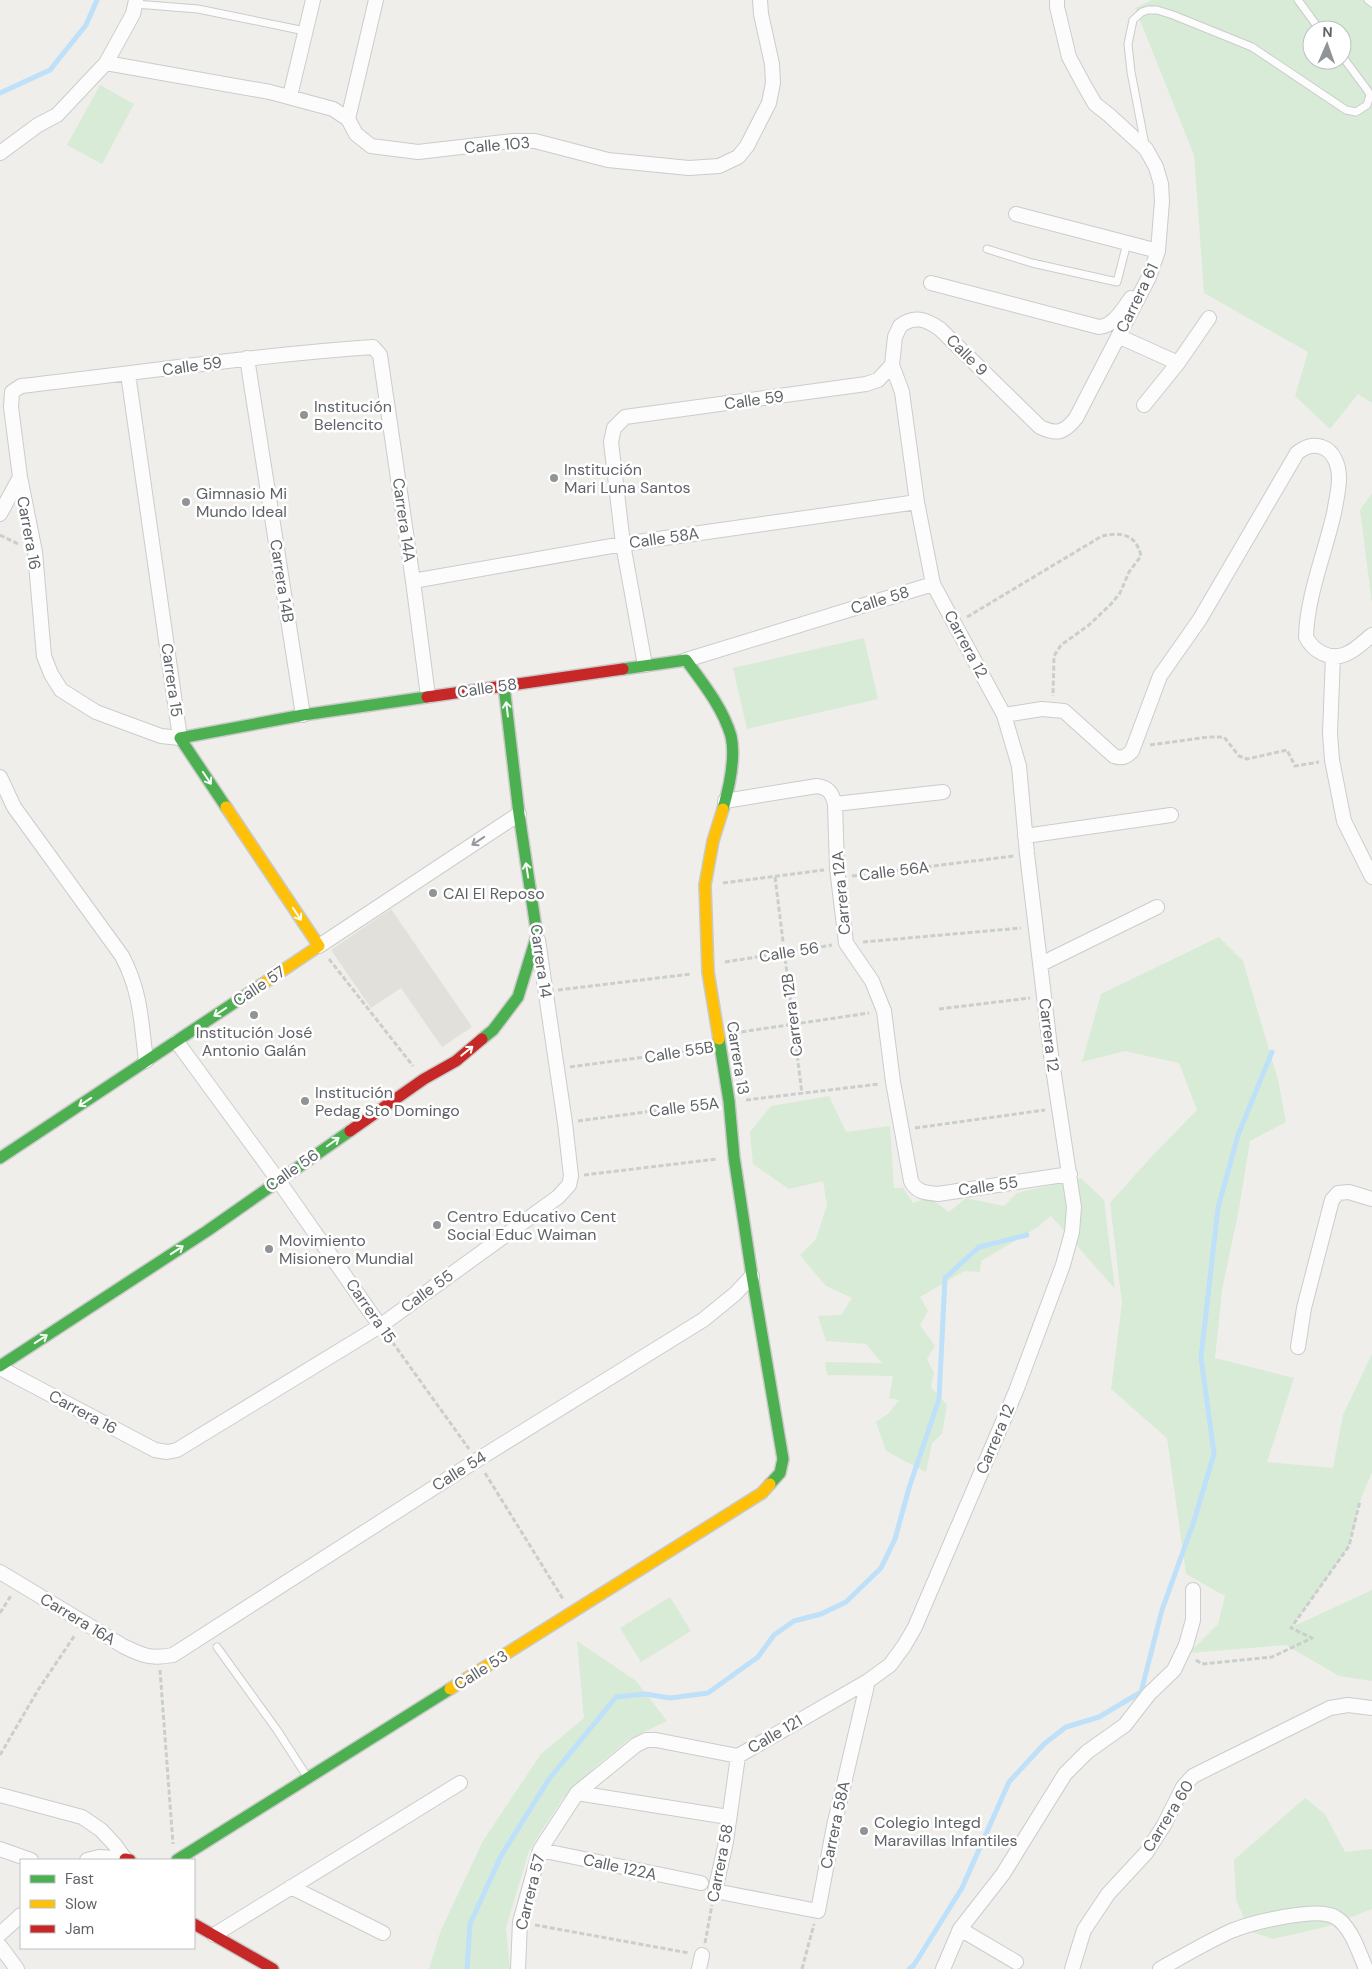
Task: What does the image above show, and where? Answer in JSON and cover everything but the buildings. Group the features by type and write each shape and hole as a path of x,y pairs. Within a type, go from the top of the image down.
{"street":[{"path":"290,96 313,0"},
{"path":"348,119 376,0"},
{"name":"Calle 103","path":"106,63 132,66 290,96 333,109 348,119 356,134 371,146 418,152 535,140 608,160 689,168 719,166 738,157 747,146 769,103 773,83 772,64 761,14 760,0"},
{"path":"1057,0 1069,57 1095,104 1109,114 1146,149"},
{"path":"0,153 38,125 57,114 106,63 133,14 136,2"},
{"name":"Carrera 61","path":"1059,432 1068,428 1076,418 1149,277 1158,251 1162,220 1161,184 1156,167 1146,149"},
{"path":"1016,214 1158,251"},
{"path":"931,283 1105,327 1111,324 1149,277"},
{"path":"1144,404 1178,363 1209,318"},
{"name":"Calle 9","path":"892,365 895,337 900,326 915,319 929,321 940,328 1040,428 1050,432 1059,432"},
{"path":"1118,336 1178,363"},
{"name":"Calle 59","path":"12,392 21,386 247,358 373,347"},
{"name":"Carrera 14A","path":"373,347 380,355 428,696"},
{"name":"Carrera 14B","path":"247,358 303,715"},
{"name":"Calle 59","path":"623,544 611,442 614,428 625,418 866,384 878,380 892,365"},
{"name":"Carrera 12","path":"868,1681 890,1665 915,1627 1016,1391 1064,1265 1072,1232 1074,1207 1059,1108 1027,854 1019,766 1004,715 933,584 917,502 902,392 892,365"},
{"name":"Carrera 15","path":"128,374 180,738 319,946"},
{"name":"Carrera 16","path":"12,392 11,406 20,477 34,552 44,656 50,674"},
{"path":"1004,715 1042,709 1064,711 1114,756 1121,758 1127,756 1132,751 1160,676 1200,619 1297,453 1313,445 1331,452 1339,468 1339,490 1311,602 1306,637 1313,648 1333,656 1345,655 1372,635"},
{"path":"0,514 20,477"},
{"name":"Calle 58A","path":"413,581 623,544 917,502"},
{"path":"623,544 645,665"},
{"name":"Calle 58","path":"50,674 61,690 96,712 161,736 180,738 303,715 686,660 933,584"},
{"path":"1333,656 1330,733 1332,760 1344,821 1372,877"},
{"name":"Carrera 13","path":"686,660 714,698 731,736 732,770 725,801 712,841 705,885 708,972 752,1276 784,1458 780,1473"},
{"name":"Carrera 14","path":"504,686 519,814 565,1123 571,1176"},
{"path":"0,777 14,807 122,956 131,974 139,1002 146,1061"},
{"path":"725,801 817,786 831,792 835,804 943,792"},
{"name":"Carrera 12A","path":"835,804 837,868 846,943 872,981 884,1011 893,1082 911,1181"},
{"name":"Calle 57","path":"0,1158 519,814"},
{"path":"1026,836 1171,815"},
{"path":"1041,964 1157,907"},
{"name":"Calle 56","path":"0,1367 207,1231 424,1079 456,1061 493,1030 518,997 537,935"},
{"name":"Carrera 15","path":"177,1042 278,1180 380,1326"},
{"name":"Calle 55","path":"911,1181 914,1187 921,1191 938,1194 1070,1174"},
{"name":"Calle 55","path":"168,1452 177,1450 380,1326 558,1197 569,1185 571,1176"},
{"path":"1298,1347 1304,1308 1332,1200 1338,1193 1349,1192 1372,1199"},
{"name":"Calle 54","path":"160,1657 173,1655 477,1460 703,1320 735,1294 752,1276"},
{"name":"Carrera 16","path":"0,1367 155,1450 168,1452"},
{"name":"Calle 53","path":"175,1855 308,1778 572,1613 762,1493 780,1473"},
{"name":"Carrera 16A","path":"0,1572 124,1646 145,1656 160,1657"},
{"path":"944,1969 960,1928 1003,1874 1065,1774 1087,1752 1125,1724 1149,1694 1174,1670 1193,1620 1193,1590"},
{"name":"Calle 121","path":"646,1740 656,1740 738,1756 868,1681"},
{"name":"Carrera 58A","path":"818,1911 834,1826 868,1681"},
{"name":"Carrera 60","path":"1072,1969 1084,1930 1108,1894 1146,1853 1164,1825 1183,1787 1192,1776 1330,1708 1348,1705 1372,1708"},
{"name":"Carrera 57","path":"518,1969 520,1922 540,1850 577,1793 636,1745 646,1740"},
{"name":"Carrera 58","path":"715,1891 726,1842 738,1756"},
{"path":"214,1935 460,1783"},
{"path":"577,1793 722,1816"},
{"path":"0,1795 82,1817 101,1830 126,1859"},
{"path":"0,1849 27,1859"},
{"name":"Calle 122A","path":"540,1850 701,1883"},
{"path":"91,1859 99,1857 118,1859"},
{"path":"291,1887 383,1933"},
{"path":"715,1891 818,1911"},
{"path":"1160,1969 1232,1931 1300,1914 1318,1913 1334,1916 1344,1923 1366,1969"},
{"path":"0,1934 20,1916"},
{"path":"195,1925 214,1935 251,1964 274,1969"},
{"path":"960,1928 1016,1962"},
{"path":"0,1946 17,1969"},
{"path":"699,1969 702,1955"}],"lane":[{"path":"1298,0 1313,20"},
{"path":"1368,0 1372,3"},
{"path":"136,2 198,9 305,31"},
{"path":"1146,149 1130,72 1128,44 1131,25 1142,12 1158,10 1252,47 1346,110 1356,112 1363,110 1370,100 1368,91 1352,69"},
{"path":"987,249 1032,264 1117,282 1127,242"},
{"path":"216,1646 308,1778"}],"path":[{"path":"956,624 1102,536 1118,533 1133,539 1138,545 1141,556 1128,572 1120,593 1094,620 1061,645 1054,656 1053,709"},
{"path":"1132,751 1154,744 1208,736 1224,737 1239,756 1247,759 1287,750 1295,766 1332,760"},
{"name":"Calle 56A","path":"705,885 837,868 843,870 849,876 853,876 1027,854"},
{"name":"Carrera 12B","path":"775,877 802,1094"},
{"name":"Calle 56","path":"545,992 708,972 720,963 846,943 1036,926"},
{"path":"319,946 424,1079"},
{"path":"939,1009 1045,997"},
{"name":"Calle 55B","path":"557,1069 719,1047 729,1034 884,1011"},
{"name":"Calle 55A","path":"565,1123 893,1082"},
{"path":"902,1130 1059,1108"},
{"path":"571,1176 734,1157"},
{"name":"Carrera 15","path":"380,1326 477,1460 572,1613"},
{"path":"1182,1653 1202,1664 1272,1657 1312,1638 1291,1628 1349,1546 1360,1501"},
{"path":"0,1613 19,1584"},
{"path":"0,1755 38,1690 84,1622"},
{"path":"160,1657 175,1855"},
{"name":"Carrera 58","path":"702,1955 715,1891"},
{"path":"802,1969 818,1911"},
{"path":"520,1922 702,1955"}],"shaded area":[{"path":"391,909 472,1027 442,1047 401,988 371,1008 331,950"}],"green space":[{"path":"1152,0 1372,0 1372,403 1358,394 1330,429 1295,396 1308,352 1204,293 1194,155 1135,8"},
{"path":"100,85 134,104 102,164 67,145"},
{"path":"1372,493 1372,604 1360,510"},
{"path":"864,638 878,699 747,729 733,668"},
{"path":"1219,937 1243,961 1278,1080 1286,1122 1250,1141 1239,1209 1222,1290 1215,1358 1294,1378 1267,1462 1333,1468 1343,1415 1372,1354 1372,1472 1360,1501 1349,1546 1292,1627 1372,1590 1372,1681 1339,1676 1286,1645 1189,1653 1218,1624 1225,1596 1186,1574 1167,1438 1111,1389 1122,1303 1110,1203 1197,1110 1179,1063 1125,1051 1082,1062 1101,994"},
{"path":"829,1096 846,1132 890,1126 894,1188 903,1188 913,1203 929,1197 949,1212 966,1198 1004,1206 1017,1193 1081,1178 1104,1200 1115,1289 1051,1216 1038,1227 981,1261 980,1272 964,1271 920,1297 928,1311 920,1325 935,1346 927,1359 934,1373 931,1387 947,1405 942,1434 932,1443 926,1472 886,1451 876,1422 888,1414 899,1400 889,1398 893,1376 827,1375 825,1362 882,1363 866,1344 826,1341 818,1316 841,1315 852,1298 826,1286 800,1255 816,1239 827,1205 823,1181 789,1189 753,1164 750,1132 771,1106"},
{"path":"670,1597 691,1631 641,1662 620,1628"},
{"path":"577,1641 636,1681 667,1721 629,1739 597,1765 563,1798 542,1830 529,1851 506,1928 510,1969 429,1969 441,1930 483,1841 541,1754 584,1718"},
{"path":"1305,1798 1325,1814 1345,1852 1372,1849 1372,1909 1329,1926 1273,1939 1249,1931 1236,1899 1234,1860"}],"waterway":[{"path":"0,93 50,70 86,25 97,0"},
{"path":"909,1969 914,1965 962,1888 1009,1782 1044,1744 1066,1727 1099,1717 1141,1692 1162,1610 1194,1521 1214,1454 1201,1357 1218,1208 1238,1135 1272,1052"},
{"path":"467,1969 470,1924 501,1856 549,1779 616,1697 645,1694 670,1698 708,1693 758,1657 774,1635 794,1621 821,1614 846,1602 881,1568 895,1539 909,1488 939,1399 945,1278 979,1247 1027,1235"}],"traffic: fast":[{"path":"623,669 686,660 712,696 731,736 733,754 723,809"},
{"path":"482,1039 493,1030 518,997 537,935 519,814 504,686"},
{"path":"226,807 180,738 303,715 427,697"},
{"path":"0,1158 261,985"},
{"path":"719,1039 752,1276 783,1459 780,1473 770,1484"},
{"path":"0,1366 207,1231 350,1131"},
{"path":"179,1859 450,1689"}],"traffic: slow":[{"path":"226,807 319,946 261,985"},
{"path":"719,1039 708,972 705,885 713,841 723,809"},
{"path":"450,1689 762,1493 770,1484"}],"traffic: jam":[{"path":"427,697 623,669"},
{"path":"350,1131 424,1079 456,1061 482,1039"},
{"path":"195,1925 273,1969"}],"place":[{"name":"Institución Belencito","path":"304,415"},
{"name":"Institución Mari Luna Santos","path":"554,478"},
{"name":"Gimnasio Mi Mundo Ideal","path":"186,502"},
{"name":"CAI El Reposo","path":"433,893"},
{"name":"Institución José Antonio Galán","path":"254,1015"},
{"name":"Institución Pedag Sto Domingo","path":"305,1101"},
{"name":"Centro Educativo Cent Social Educ Waiman","path":"437,1225"},
{"name":"Movimiento Misionero Mundial","path":"269,1249"},
{"name":"Colegio Integd Maravillas Infantiles","path":"864,1831"}]}
